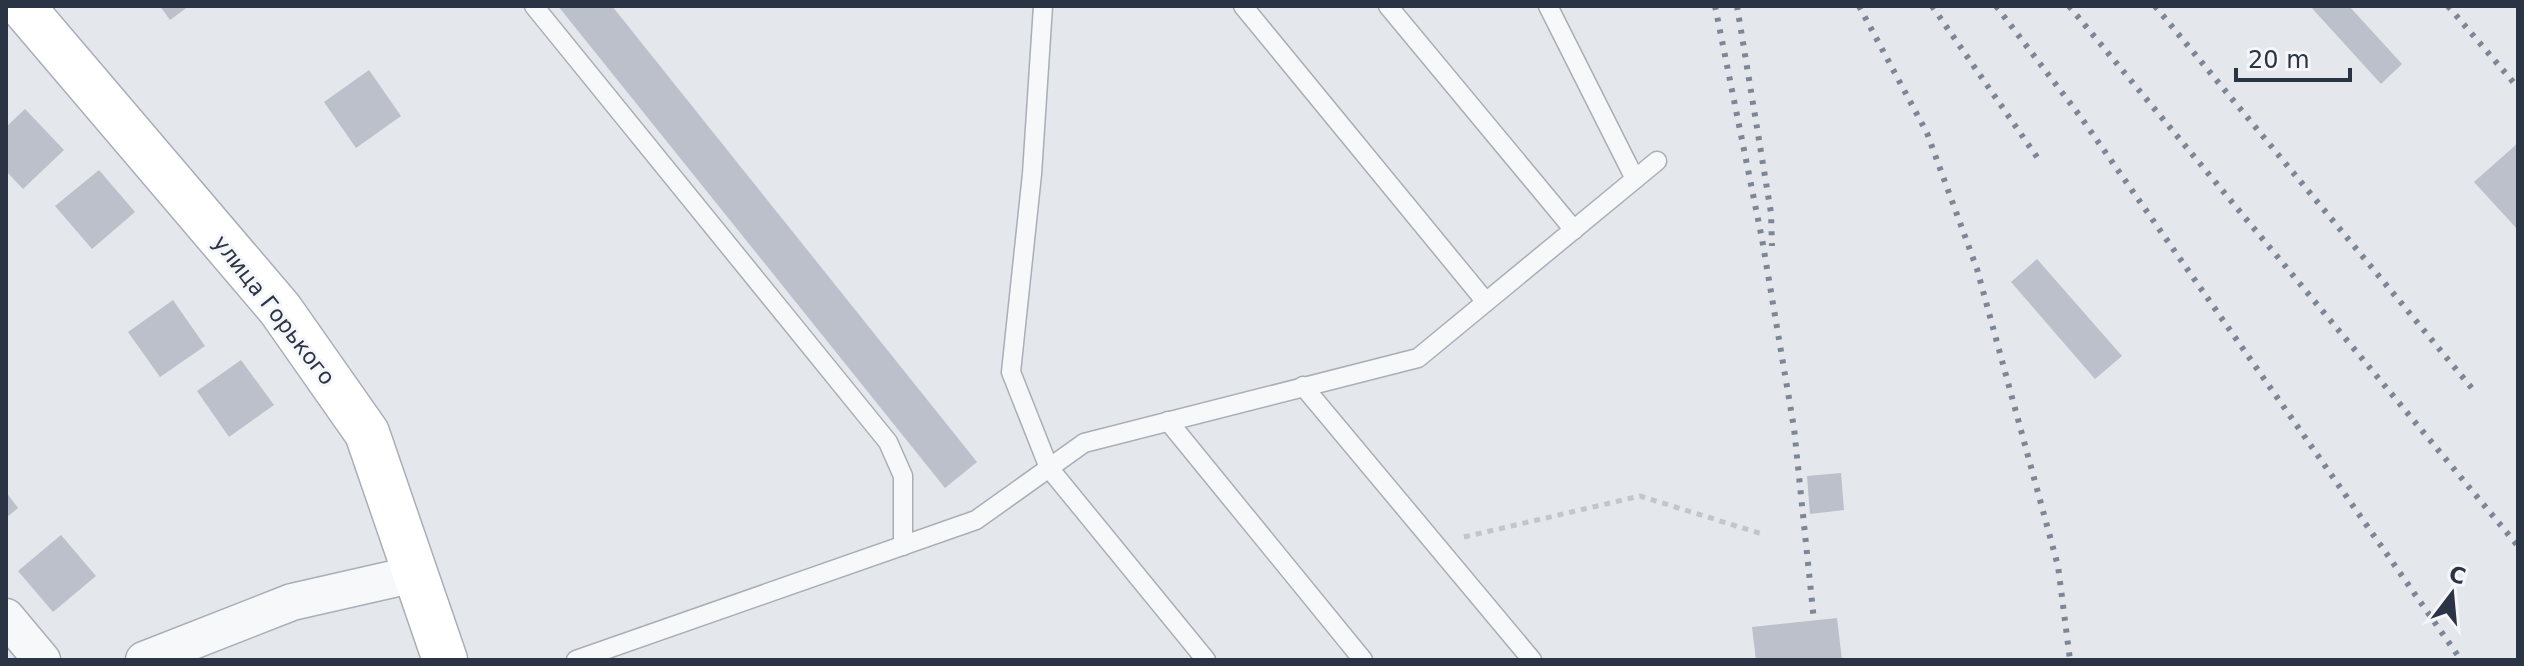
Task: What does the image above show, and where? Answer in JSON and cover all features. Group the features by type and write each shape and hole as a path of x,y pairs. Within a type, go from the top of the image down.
{"main road":[{"name":"улица Горького","path":"22,6 280,309 367,433 445,660"}],"street":[{"path":"144,660 292,602 415,574"},
{"path":"6,617 42,660"}],"lane":[{"path":"534,6 888,442 903,476 903,546"},
{"path":"1043,6 1032,174 1011,372 1049,468 1206,660"},
{"path":"1243,6 1486,302"},
{"path":"1388,6 1574,230"},
{"path":"1548,6 1635,179"},
{"path":"576,660 976,520 1084,443 1418,358 1657,161"},
{"path":"1303,386 1532,660"},
{"path":"1168,421 1363,660"}],"path":[{"path":"1435,544 1640,496 1762,534"}],"building":[{"path":"160,6 189,6 170,20"},
{"path":"558,6 612,6 977,462 945,488"},
{"path":"2310,6 2349,6 2402,64 2381,84"},
{"path":"369,70 401,116 356,148 324,102"},
{"path":"25,109 64,150 23,189 6,171 6,127"},
{"path":"2518,143 2518,230 2474,182"},
{"path":"99,170 135,212 92,249 55,206"},
{"path":"2037,259 2122,356 2095,379 2011,282"},
{"path":"173,300 205,346 160,377 128,332"},
{"path":"241,360 274,405 229,437 197,391"},
{"path":"1841,473 1844,510 1810,514 1807,476"},
{"path":"6,492 18,508 6,518"},
{"path":"61,535 96,576 53,612 18,571"},
{"path":"1837,618 1842,660 1756,660 1752,627"}],"railway":[{"path":"1715,6 1762,239 1794,428 1814,621"},
{"path":"1737,6 1771,213 1772,246"},
{"path":"1859,6 1927,133 1977,269 2058,566 2070,660"},
{"path":"1932,6 2039,160"},
{"path":"1996,6 2080,116 2461,660"},
{"path":"2069,6 2518,546"},
{"path":"2155,6 2475,392"},
{"path":"2448,6 2514,83"}]}
